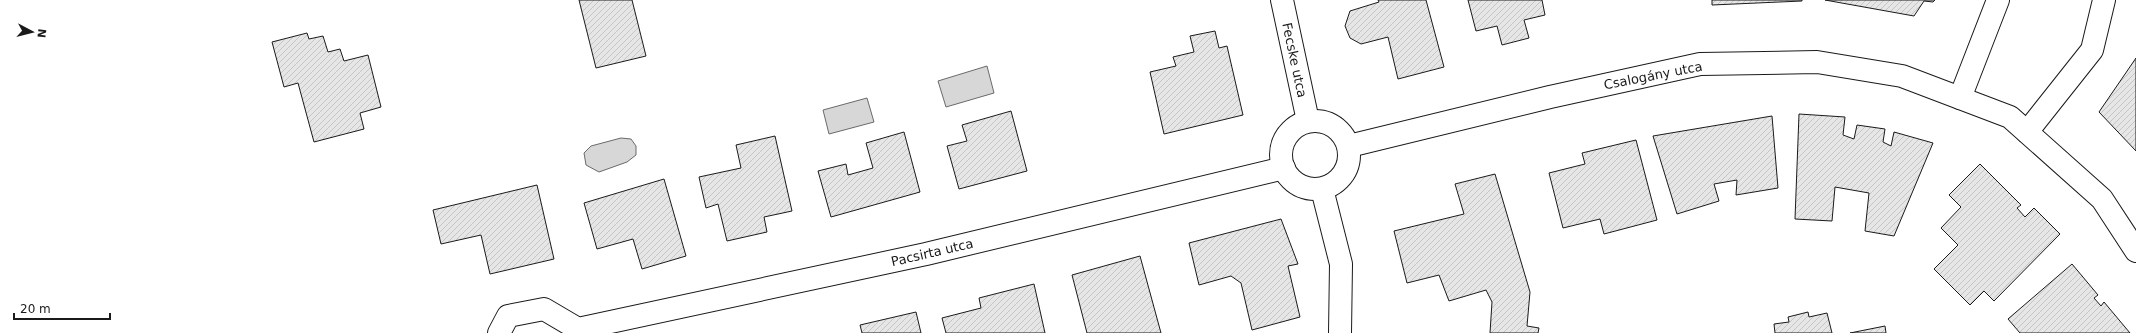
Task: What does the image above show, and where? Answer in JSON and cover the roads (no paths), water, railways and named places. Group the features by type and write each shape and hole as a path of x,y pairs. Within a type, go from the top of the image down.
{"street":[{"name":"Fecske utca","path":"1282,0 1308,121"},
{"path":"1960,98 1998,0"},
{"path":"2027,132 2092,50 2104,0"},
{"name":"Csalogány utca","path":"1349,146 1550,97 1700,64 1817,62 1902,76 2010,117 2102,199 2136,251"},
{"path":"1308,121 1324,121 1337,128 1349,146 1350,158 1346,169 1338,180 1322,189 1310,189 1298,184 1289,177 1284,168 1281,157 1287,136 1295,127 1308,121"},
{"name":"Pacsirta utca","path":"499,333 508,316 544,309 577,331 926,254 1284,168"},
{"path":"1322,189 1341,264 1340,333"}]}
